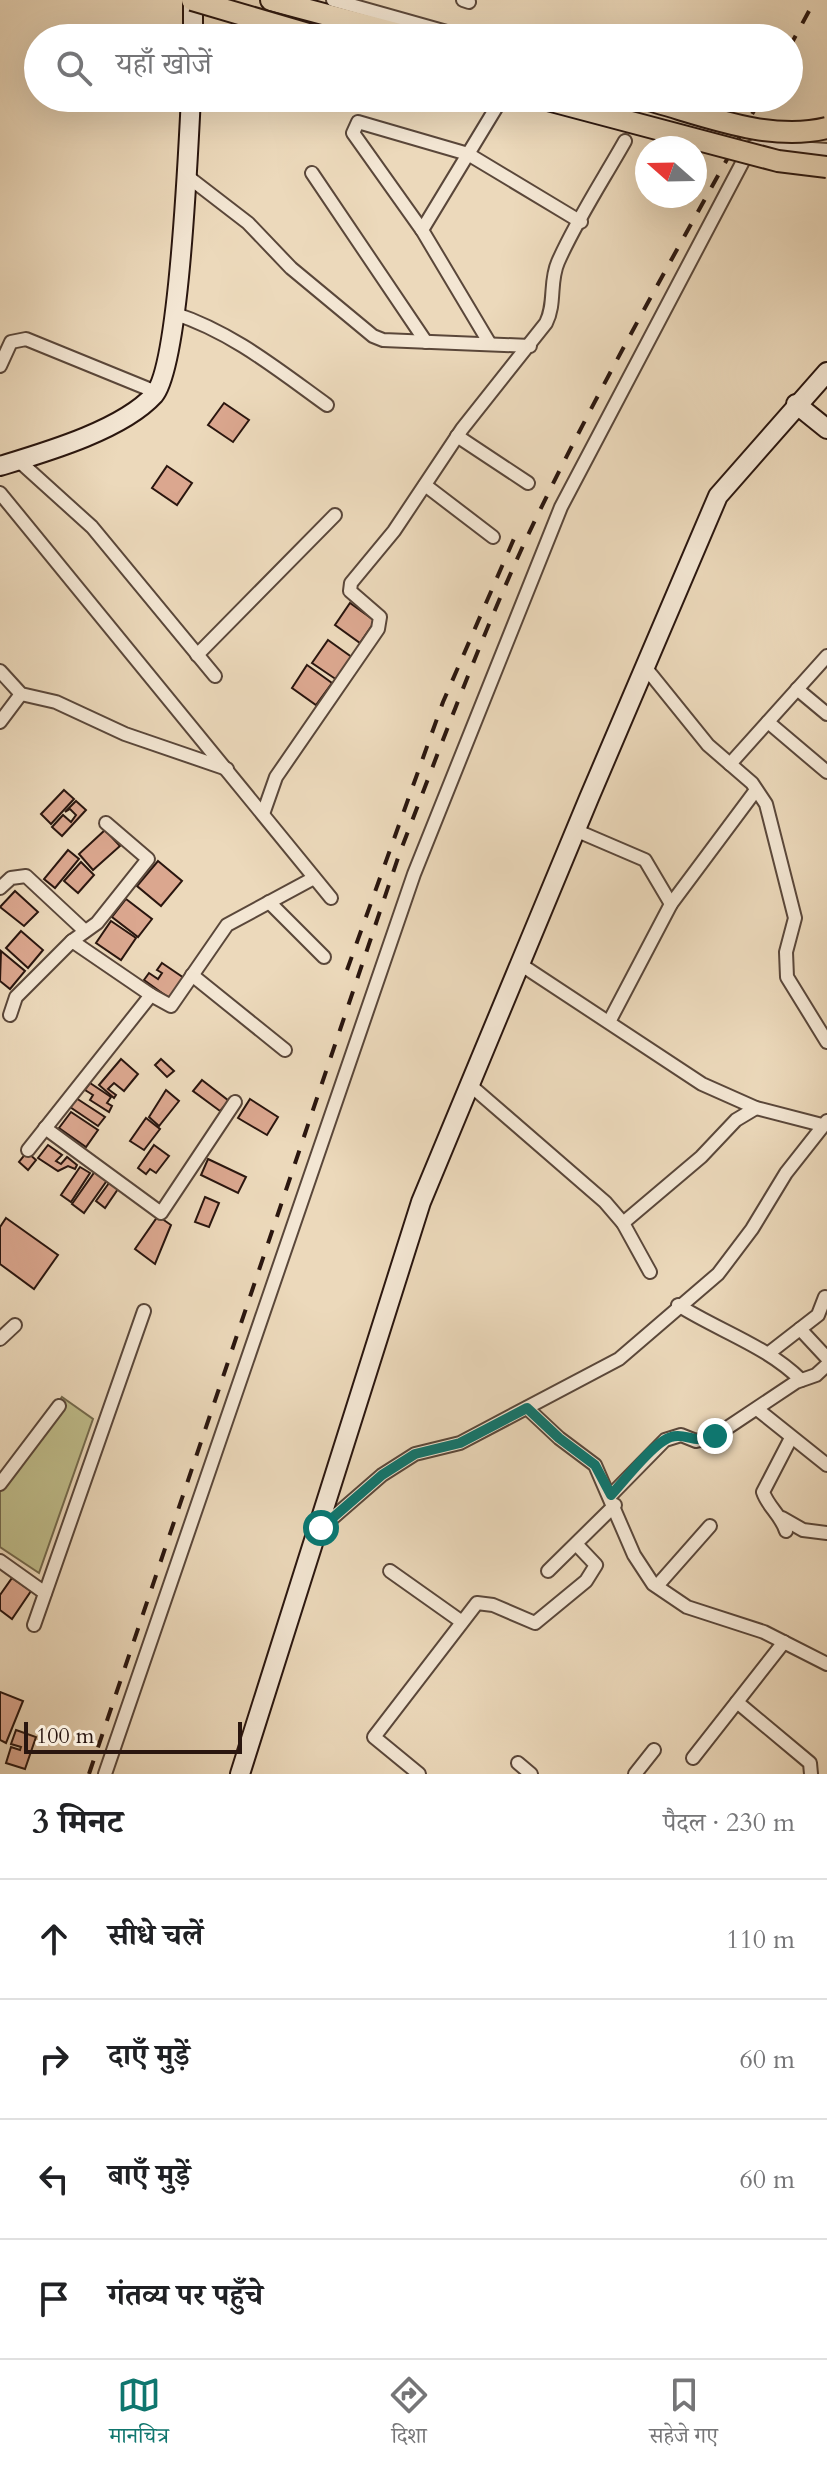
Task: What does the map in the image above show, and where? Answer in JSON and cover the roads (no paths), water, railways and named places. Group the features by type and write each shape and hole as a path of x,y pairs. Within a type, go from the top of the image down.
{"main road":[{"path":"192,0 274,24"},
{"path":"271,0 361,24"},
{"path":"593,112 778,161 827,167"},
{"path":"695,112 783,132 827,128"}],"street":[{"path":"192,0 193,24"},
{"path":"333,0 418,24"},
{"path":"0,466 130,417 156,392 171,347 190,112"},
{"path":"422,230 494,112"},
{"path":"490,344 422,230 353,133 355,125 363,121 468,154 581,222"},
{"path":"263,814 276,777 378,629 380,617 350,591 351,583 394,531 457,436 530,346 551,314 554,271 625,141"},
{"path":"105,1774 407,892 561,507 750,148 756,145 827,150"},
{"path":"312,173 426,342"},
{"path":"187,176 248,223 291,268 364,331 383,340 530,346"},
{"path":"173,313 206,323 244,345 327,405"},
{"path":"0,366 11,342 26,339 156,392"},
{"path":"240,1774 321,1528 421,1202 575,830 718,496 827,372"},
{"path":"796,404 827,429"},
{"path":"457,436 528,483"},
{"path":"19,461 92,527 215,676"},
{"path":"425,485 493,537"},
{"path":"0,493 331,898"},
{"path":"197,655 335,515"},
{"path":"730,764 827,656"},
{"path":"645,667 708,745 756,790 766,804 795,918 786,952 787,977 827,1042"},
{"path":"0,671 21,694 80,711 125,734 227,769"},
{"path":"797,689 827,714"},
{"path":"3,714 21,694"},
{"path":"768,722 827,772"},
{"path":"609,1022 671,904 756,790"},
{"path":"10,1015 16,997 72,941 97,923 148,859 106,823"},
{"path":"575,830 645,860 671,904"},
{"path":"0,888 11,878 26,876 85,931"},
{"path":"72,941 171,1006 227,925 314,878"},
{"path":"269,902 324,957"},
{"path":"321,1528 382,1475 415,1454 460,1443 619,1359 678,1305 718,1274 824,1123 756,1108 702,1084 520,964"},
{"path":"192,975 285,1050"},
{"path":"28,1150 151,995"},
{"path":"470,1085 605,1202 623,1223 650,1272"},
{"path":"45,1128 161,1213 235,1102"},
{"path":"623,1223 701,1157 736,1120 756,1108"},
{"path":"769,1353 818,1315 825,1297"},
{"path":"678,1305 717,1329 769,1353 801,1380"},
{"path":"34,1625 144,1311"},
{"path":"0,1339 15,1325"},
{"path":"800,1329 827,1358"},
{"path":"548,1571 577,1545 665,1440 681,1435 696,1441 706,1440 801,1380 816,1375 827,1365"},
{"path":"0,1484 59,1406"},
{"path":"527,1408 559,1438 595,1465 613,1500 634,1555 657,1586 687,1607 784,1642 827,1664"},
{"path":"757,1409 827,1465"},
{"path":"791,1438 763,1492 766,1500 782,1518 803,1530 827,1533"},
{"path":"782,1518 786,1531"},
{"path":"657,1586 710,1526"},
{"path":"419,1774 374,1737 477,1603 493,1605 535,1623 586,1581 596,1565 577,1545"},
{"path":"0,1561 45,1593"},
{"path":"390,1571 462,1622"},
{"path":"693,1758 784,1642"},
{"path":"737,1702 810,1763 811,1774"},
{"path":"635,1774 654,1750"},
{"path":"518,1763 531,1774"}],"railway":[{"path":"802,24 815,0"},
{"path":"89,1774 399,855 477,654 510,574 583,424 753,112"},
{"path":"347,970 443,702 516,534"}]}
